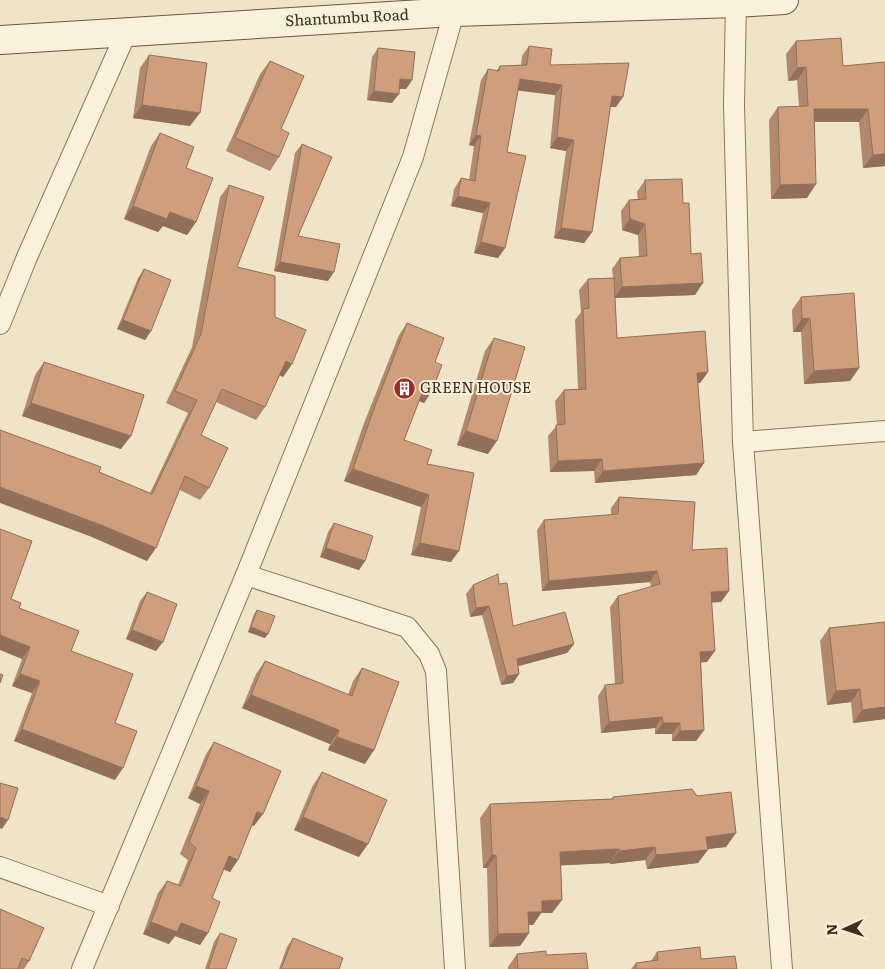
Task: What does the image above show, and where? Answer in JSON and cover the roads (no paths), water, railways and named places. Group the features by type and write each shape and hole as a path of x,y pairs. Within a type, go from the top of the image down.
{"street":[{"name":"Shantumbu Road","path":"0,40 454,12 784,0"},
{"path":"736,3 734,105 742,442 782,969"},
{"path":"82,969 246,575 412,157 454,12"},
{"path":"0,324 27,257 127,31"},
{"path":"742,442 885,431"},
{"path":"246,575 407,627 429,654 436,671 455,969"},
{"path":"0,867 109,906"}],"place":[{"name":"GREEN HOUSE","path":"404,388"}]}
